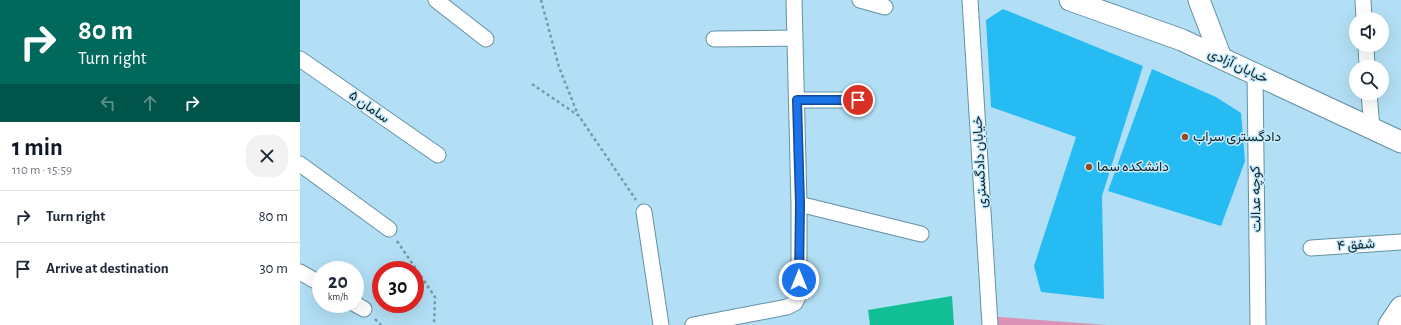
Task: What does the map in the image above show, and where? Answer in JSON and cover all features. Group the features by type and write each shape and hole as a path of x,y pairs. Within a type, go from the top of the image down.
{"main road":[{"name":"خیابان آزادی","path":"1070,0 1182,40 1401,142"},
{"path":"1199,0 1221,58"},
{"path":"1389,325 1401,307"}],"street":[{"path":"436,0 486,39"},
{"path":"693,325 787,307 795,303 799,295 800,204 794,0"},
{"path":"860,0 885,7"},
{"name":"خیابان دادگستری","path":"970,0 990,325"},
{"path":"1363,0 1364,12"},
{"path":"714,39 795,38"},
{"name":"سامان ۵","path":"300,59 438,155"},
{"name":"کوچه عدالت","path":"1255,74 1258,325"},
{"path":"797,100 858,100"},
{"path":"1370,100 1372,128"},
{"path":"300,164 389,229"},
{"path":"800,204 921,234"},
{"path":"644,212 662,325"},
{"name":"شفق ۴","path":"1311,248 1401,242"},
{"path":"300,272 312,279"}],"path":[{"path":"541,0 559,67 579,116 644,212"},
{"path":"532,84 579,116"},
{"path":"389,229 435,297 434,325"}],"shaded area":[{"path":"952,296 954,325 870,325 868,310"},
{"path":"990,316 1000,317 1107,325 991,325"}],"building":[{"name":"دانشکده سما","path":"1003,9 1143,66 1102,196 1104,299 1041,292 1034,266 1076,137 991,107 986,20"},
{"name":"دادگستری سراب","path":"1152,69 1216,97 1241,113 1245,161 1221,226 1108,191"}],"place":[{"name":"دادگستری سراب","path":"1185,137"},
{"name":"دانشکده سما","path":"1089,167"}],"route":[{"path":"799,280 800,204 797,100 858,100"}]}
